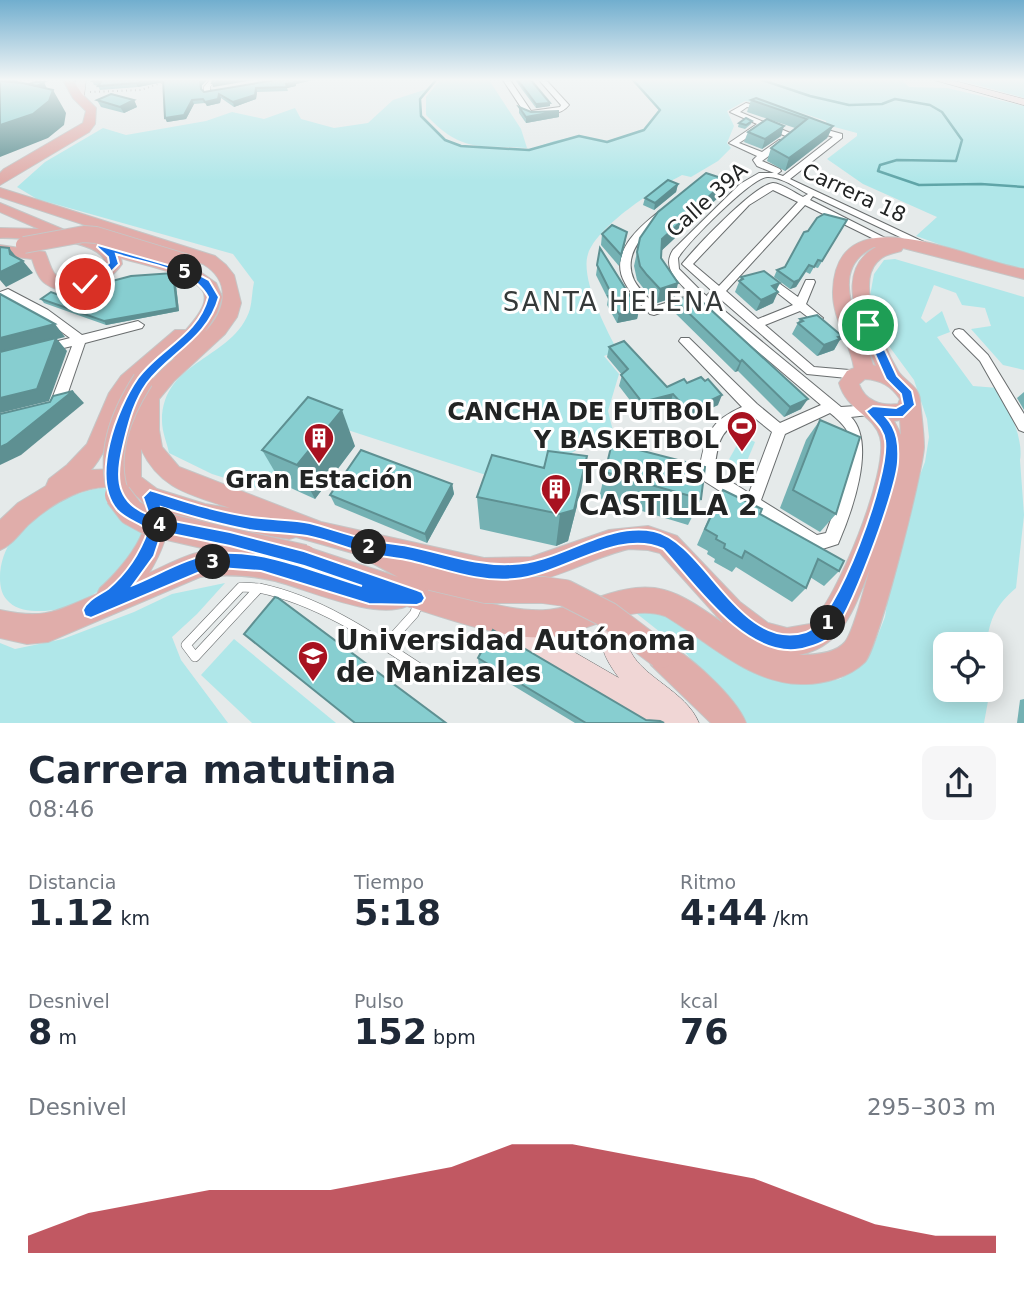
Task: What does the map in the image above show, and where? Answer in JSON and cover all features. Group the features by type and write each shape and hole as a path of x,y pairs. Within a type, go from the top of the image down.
{"main road":[{"path":"0,161 50,142 75,127 79,121 78,114"},
{"path":"0,181 20,166 77,135 89,124 91,114"},
{"path":"0,168 20,166"},
{"path":"0,192 209,260 223,269 233,293 233,307 222,327 146,388 129,460 141,489 156,512 155,530 148,551 135,572 115,593 91,610"},
{"path":"0,207 74,239 193,275 206,283 214,297 210,310 189,339 126,409 111,469 112,484 122,505 140,519 304,558 423,591 483,614 669,723"},
{"path":"0,233 27,232 74,239"},
{"path":"0,250 90,234 188,263 213,275 233,293"},
{"path":"146,388 148,442 156,460 171,474 308,530 470,570 515,572 543,566 610,541 645,536 668,544 749,628 775,640 793,642 808,639 824,631 844,597 879,511 891,465 892,442 887,426 861,403 850,389 849,383 860,373 863,357 841,294 843,269 847,259 854,251 886,241 925,245 982,264 1024,274"},
{"path":"0,250 39,255 45,273 51,280 76,285 100,278 114,264 112,256 102,247"},
{"path":"483,614 534,624 561,622 640,599 657,600 673,606 736,650 774,665 804,669 832,665 856,652 908,474 913,446 906,391 892,379 868,325 861,298 864,265 880,251 890,248 917,251 1024,282"},
{"path":"3,533 87,460 101,439 111,409 128,381 154,356 201,323"},
{"path":"868,325 904,370 916,393 921,415 920,433 913,446"},
{"path":"860,373 892,379"},
{"path":"873,411 899,414 909,405"},
{"path":"32,506 58,490 85,481 110,478 205,515 251,524 308,530"},
{"path":"369,547 407,568 423,591"},
{"path":"0,624 27,630 48,628 199,565 220,561 261,564 369,596 423,591 543,590 565,593 608,615 661,655 707,696 731,723"},
{"path":"627,603 616,614 612,625 612,645 617,658 685,723"}],"street":[{"path":"738,114 792,135"},
{"path":"761,124 733,144 785,177 839,136 809,125"},
{"path":"760,159 800,130"},
{"name":"Carrera 18","path":"769,175 785,177 812,194 925,245"},
{"name":"Calle 39A","path":"702,297 674,270 673,258 678,250 741,190 757,177 769,175"},
{"path":"729,186 741,190"},
{"name":"Carrera 18","path":"773,186 886,241"},
{"name":"Calle 39A","path":"719,292 688,267 689,260 746,204 773,186"},
{"path":"676,202 638,234 627,255 629,280 654,311 719,292 812,194"},
{"path":"759,274 799,307 817,318"},
{"path":"757,324 799,307 810,282"},
{"path":"719,292 811,371 860,373"},
{"path":"4,295 44,313 80,339"},
{"path":"672,464 706,474 816,543 832,539 854,458 856,440 852,428 835,409 702,297"},
{"path":"40,350 138,325"},
{"path":"959,333 984,358 1024,426"},
{"path":"50,408 80,339"},
{"path":"685,341 752,408 779,430"},
{"path":"800,380 811,371"},
{"path":"706,474 714,433 723,421 752,408"},
{"path":"752,505 779,430 835,409 873,411"}],"lane":[{"path":"259,588 195,657 186,645 241,587 259,588 272,589 310,606 386,645 430,675"},
{"path":"386,645 414,614 423,591"}],"shaded area":[{"path":"227,114 264,119 279,114 298,114 301,119 334,128 368,123 378,114 421,114 445,140 461,146 529,150 579,136 608,142 644,130 657,114 728,114 734,126 727,143 731,148 718,161 691,177 682,175 657,189 615,220 594,243 586,264 591,290 618,351 604,356 619,374 608,411 614,435 588,436 578,449 540,473 486,475 320,421 260,489 212,474 169,453 162,425 165,400 186,372 230,339 242,326 250,309 254,282 233,254 37,199 17,187 45,162 103,128 126,135 206,121"},
{"path":"511,114 521,129 527,148 472,145 450,136 426,115"},
{"path":"803,114 814,118 809,122 788,115"},
{"path":"804,114 1024,114 1024,268 989,262 916,236 937,217 863,184 827,159 857,136 857,133 827,125 826,121"},
{"path":"895,259 1024,297 1024,370 1003,365 971,329 991,326 985,308 962,305 956,293 934,285 921,318 926,323 942,311 950,332 937,337 973,386 998,388 1020,443 1024,515 1016,588 995,613 989,632 933,632 933,702 988,702 984,723 745,723 684,651 636,613 642,609 660,612 800,682 820,683 840,679 860,667 874,645 885,617 893,562 908,506 925,462 929,437 927,419 914,380 875,327 869,301 874,274 884,260"},
{"name":"CANCHA DE FUTBOL Y BASKETBOL","path":"742,436 755,442 742,473 727,463"},
{"path":"100,488 113,489 144,524 139,541 119,572 91,596 74,604 39,611 23,610 12,605 3,594 0,578 3,560 20,529 34,517 66,498"},
{"path":"225,583 172,637 181,660 228,723 0,723 0,643 15,649 63,639 134,612 172,594"},
{"path":"234,639 336,723 252,723 201,675"}],"building":[{"path":"0,114 33,114 33,114 0,125"},
{"path":"165,114 185,114 184,115 165,118"},
{"path":"524,114 544,114 526,117"},
{"path":"791,114 799,114 833,126 789,158 771,148 807,119"},
{"path":"746,118 752,121 746,125 739,123"},
{"path":"767,119 784,126 765,139 748,132"},
{"path":"706,173 727,180 662,239 661,258 678,283 660,289 640,266 637,252 640,238 658,212"},
{"path":"668,180 678,184 655,203 645,198"},
{"path":"824,214 847,220 822,261 818,260 814,267 809,265 799,280 794,282 777,270 785,267 804,232"},
{"path":"612,225 627,232 621,255 602,234"},
{"path":"0,247 9,248 10,254 23,261 0,272"},
{"path":"600,248 639,310 619,314 608,296 612,295 597,265"},
{"path":"764,271 780,283 772,286 778,292 761,300 739,281 743,279 741,277"},
{"path":"173,273 177,308 104,321 41,299 51,292 59,295 131,276"},
{"path":"0,294 55,324 0,338"},
{"path":"687,297 690,301 698,298 808,399 790,407 676,301"},
{"path":"817,315 842,336 838,337 840,339 824,345 798,323 803,321 800,319"},
{"path":"56,338 37,389 0,398 0,352"},
{"path":"624,341 667,387 684,379 687,383 701,377 705,381 708,379 722,395 692,409 688,405 684,406 673,394 642,402 621,375 628,369 609,347"},
{"path":"73,391 0,447 0,414 50,402 53,396"},
{"path":"308,397 342,410 297,465 262,450"},
{"path":"820,420 860,437 836,514 793,490"},
{"path":"612,443 705,467 701,499 605,472"},
{"path":"361,450 452,484 425,534 330,495"},
{"path":"548,451 587,456 574,510 560,514 477,497 492,455 544,468"},
{"path":"723,490 762,509 760,514 844,561 839,571 818,559 806,588 745,551 742,558 724,548 725,544 716,539 717,536 705,529"},
{"path":"275,597 446,723 355,723 244,634"},
{"path":"493,630 646,720 664,723 586,723 478,658"}],"waterway":[{"path":"421,114 445,140 461,146 529,150 579,136 607,142 644,130 657,114"},
{"path":"943,114 962,140 956,161 897,160 880,165 878,171 919,185 981,184 1024,187"}],"place":[{"name":"CANCHA DE FUTBOL Y BASKETBOL","path":"742,453"},
{"name":"Gran Estación","path":"319,465"},
{"name":"TORRES DE CASTILLA 2","path":"556,516"},
{"name":"Universidad Autónoma de Manizales","path":"313,683"}],"district":[{"name":"SANTA HELENA","path":"614,302"}],"route":[{"path":"85,284 100,278 114,264 112,256 102,247 193,275 210,287 214,297 210,310 196,331 144,380 126,409 111,469 112,484 122,505 140,519 151,523 165,526 230,539 304,558 417,598 369,596 261,564 220,561 199,565 91,610 115,593 135,572 148,551 155,530 156,512 150,497 205,515 251,524 308,530 369,547 408,553 470,570 492,572 515,572 543,566 610,541 634,536 656,538 680,555 749,628 775,640 793,642 808,639 824,631 844,597 879,511 891,465 892,442 887,426 873,411 899,414 906,411 909,405 910,399 906,391 892,379 868,325"}]}
